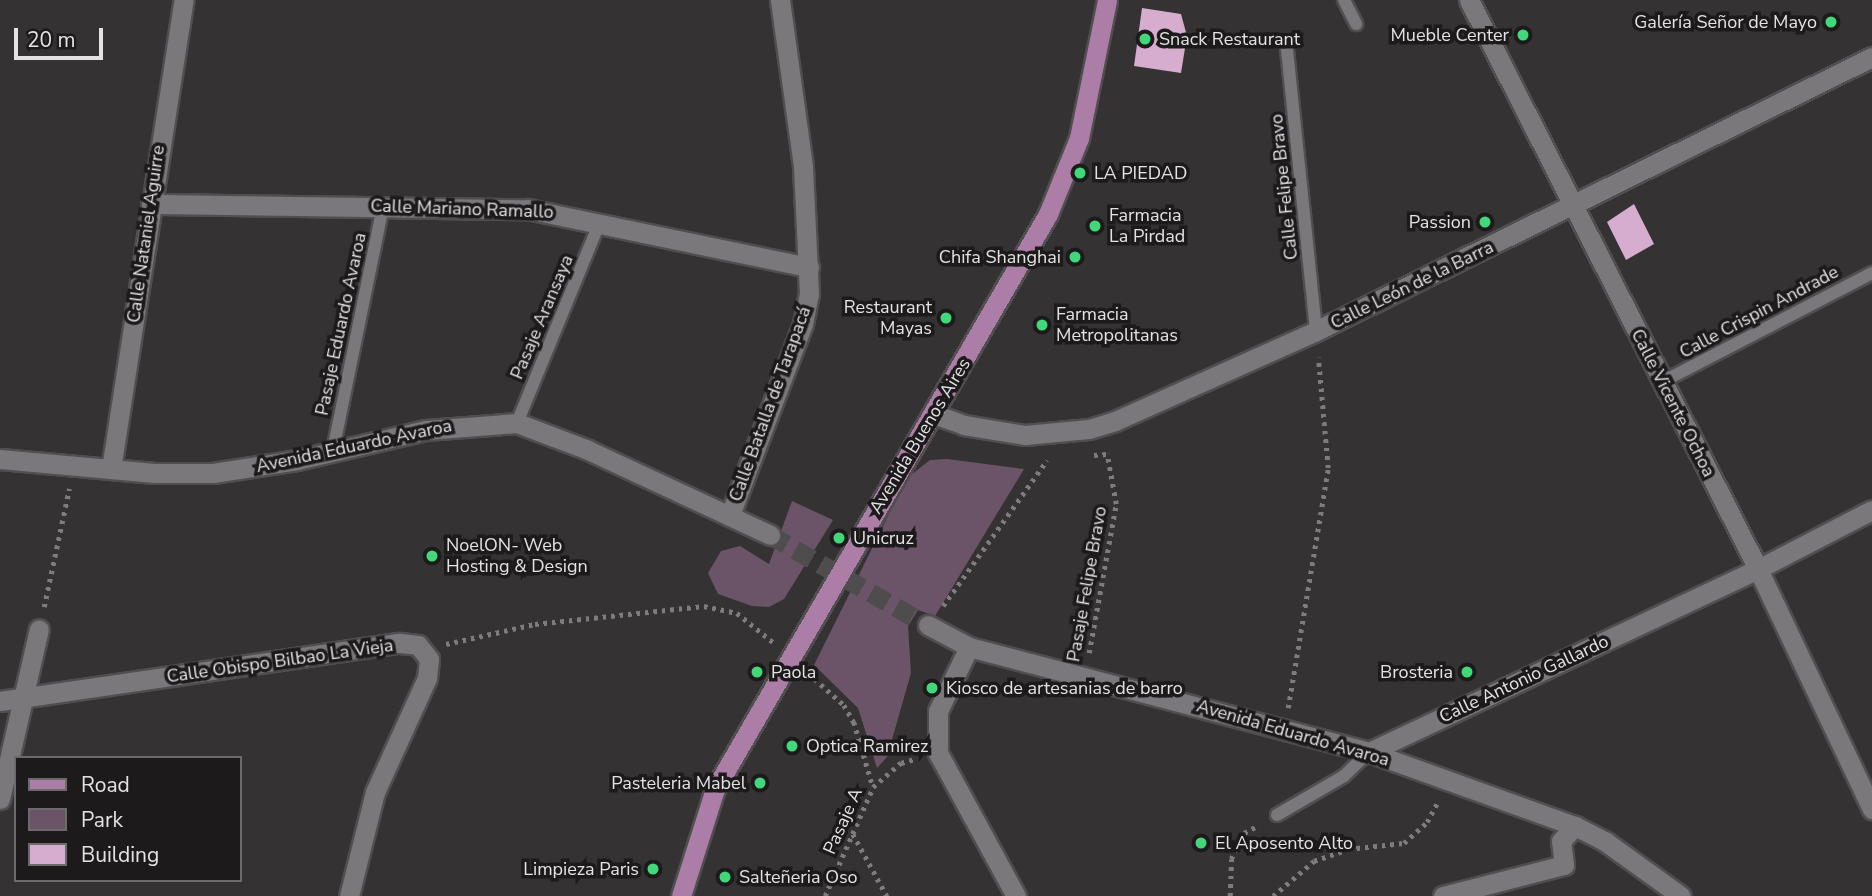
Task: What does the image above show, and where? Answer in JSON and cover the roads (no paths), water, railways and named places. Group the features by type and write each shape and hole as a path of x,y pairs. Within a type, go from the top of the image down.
{"main road":[{"name":"Avenida Buenos Aires","path":"681,896 715,789 1048,214 1079,138 1107,0"}],"street":[{"name":"Calle Nataniel Aguirre","path":"111,469 184,0"},
{"name":"Calle Batalla de Tarapacá","path":"730,515 803,324 809,267 803,166 780,0"},
{"name":"Calle Vicente Ochoa","path":"1469,0 1572,208 1758,569 1872,809"},
{"name":"Calle León de la Barra","path":"934,414 964,425 1025,435 1089,429 1316,331 1572,208 1872,57"},
{"name":"Calle Mariano Ramallo","path":"151,204 528,209 809,267"},
{"name":"Avenida Eduardo Avaroa","path":"0,458 111,469 213,473 465,424 517,423 588,450 770,535"},
{"name":"Calle Antonio Gallardo","path":"1369,752 1758,569 1872,510"},
{"name":"Avenida Eduardo Avaroa","path":"929,626 969,647 1284,726 1369,752 1575,826 1606,842 1681,896"},
{"path":"0,799 39,629"},
{"name":"Calle Obispo Bilbao La Vieja","path":"0,701 400,643 418,645 426,652 429,672 424,691 375,792 349,896"},
{"path":"969,647 939,711 937,753 1016,896"},
{"path":"1443,896 1564,865 1561,841 1575,826"}],"lane":[{"path":"1345,0 1356,24"},
{"name":"Calle Felipe Bravo","path":"1286,40 1316,331"},
{"name":"Pasaje Eduardo Avaroa","path":"334,450 383,206"},
{"name":"Pasaje Aransaya","path":"517,423 599,224"},
{"name":"Calle Crispin Andrade","path":"1662,382 1872,273"},
{"name":"Calle Antonio Gallardo","path":"1277,815 1344,776 1369,752"}],"tunnel":[{"path":"770,535 928,625"}],"place":[{"name":"Galería Señor de Mayo","path":"1831,22"},
{"name":"Mueble Center","path":"1523,35"},
{"name":"Snack Restaurant","path":"1145,39"},
{"name":"LA PIEDAD","path":"1080,173"},
{"name":"Passion","path":"1485,222"},
{"name":"Farmacia La Pirdad","path":"1095,226"},
{"name":"Chifa Shanghai","path":"1075,257"},
{"name":"Restaurant Mayas","path":"946,318"},
{"name":"Farmacia Metropolitanas","path":"1042,325"},
{"name":"Unicruz","path":"839,538"},
{"name":"NoelON- Web Hosting & Design","path":"432,556"},
{"name":"Paola","path":"757,672"},
{"name":"Brosteria","path":"1467,672"},
{"name":"Kiosco de artesanias de barro","path":"932,688"},
{"name":"Optica Ramirez","path":"792,746"},
{"name":"Pasteleria Mabel","path":"760,783"},
{"name":"El Aposento Alto","path":"1201,843"},
{"name":"Limpieza Paris","path":"653,869"},
{"name":"Salteñeria Oso","path":"725,877"}]}
